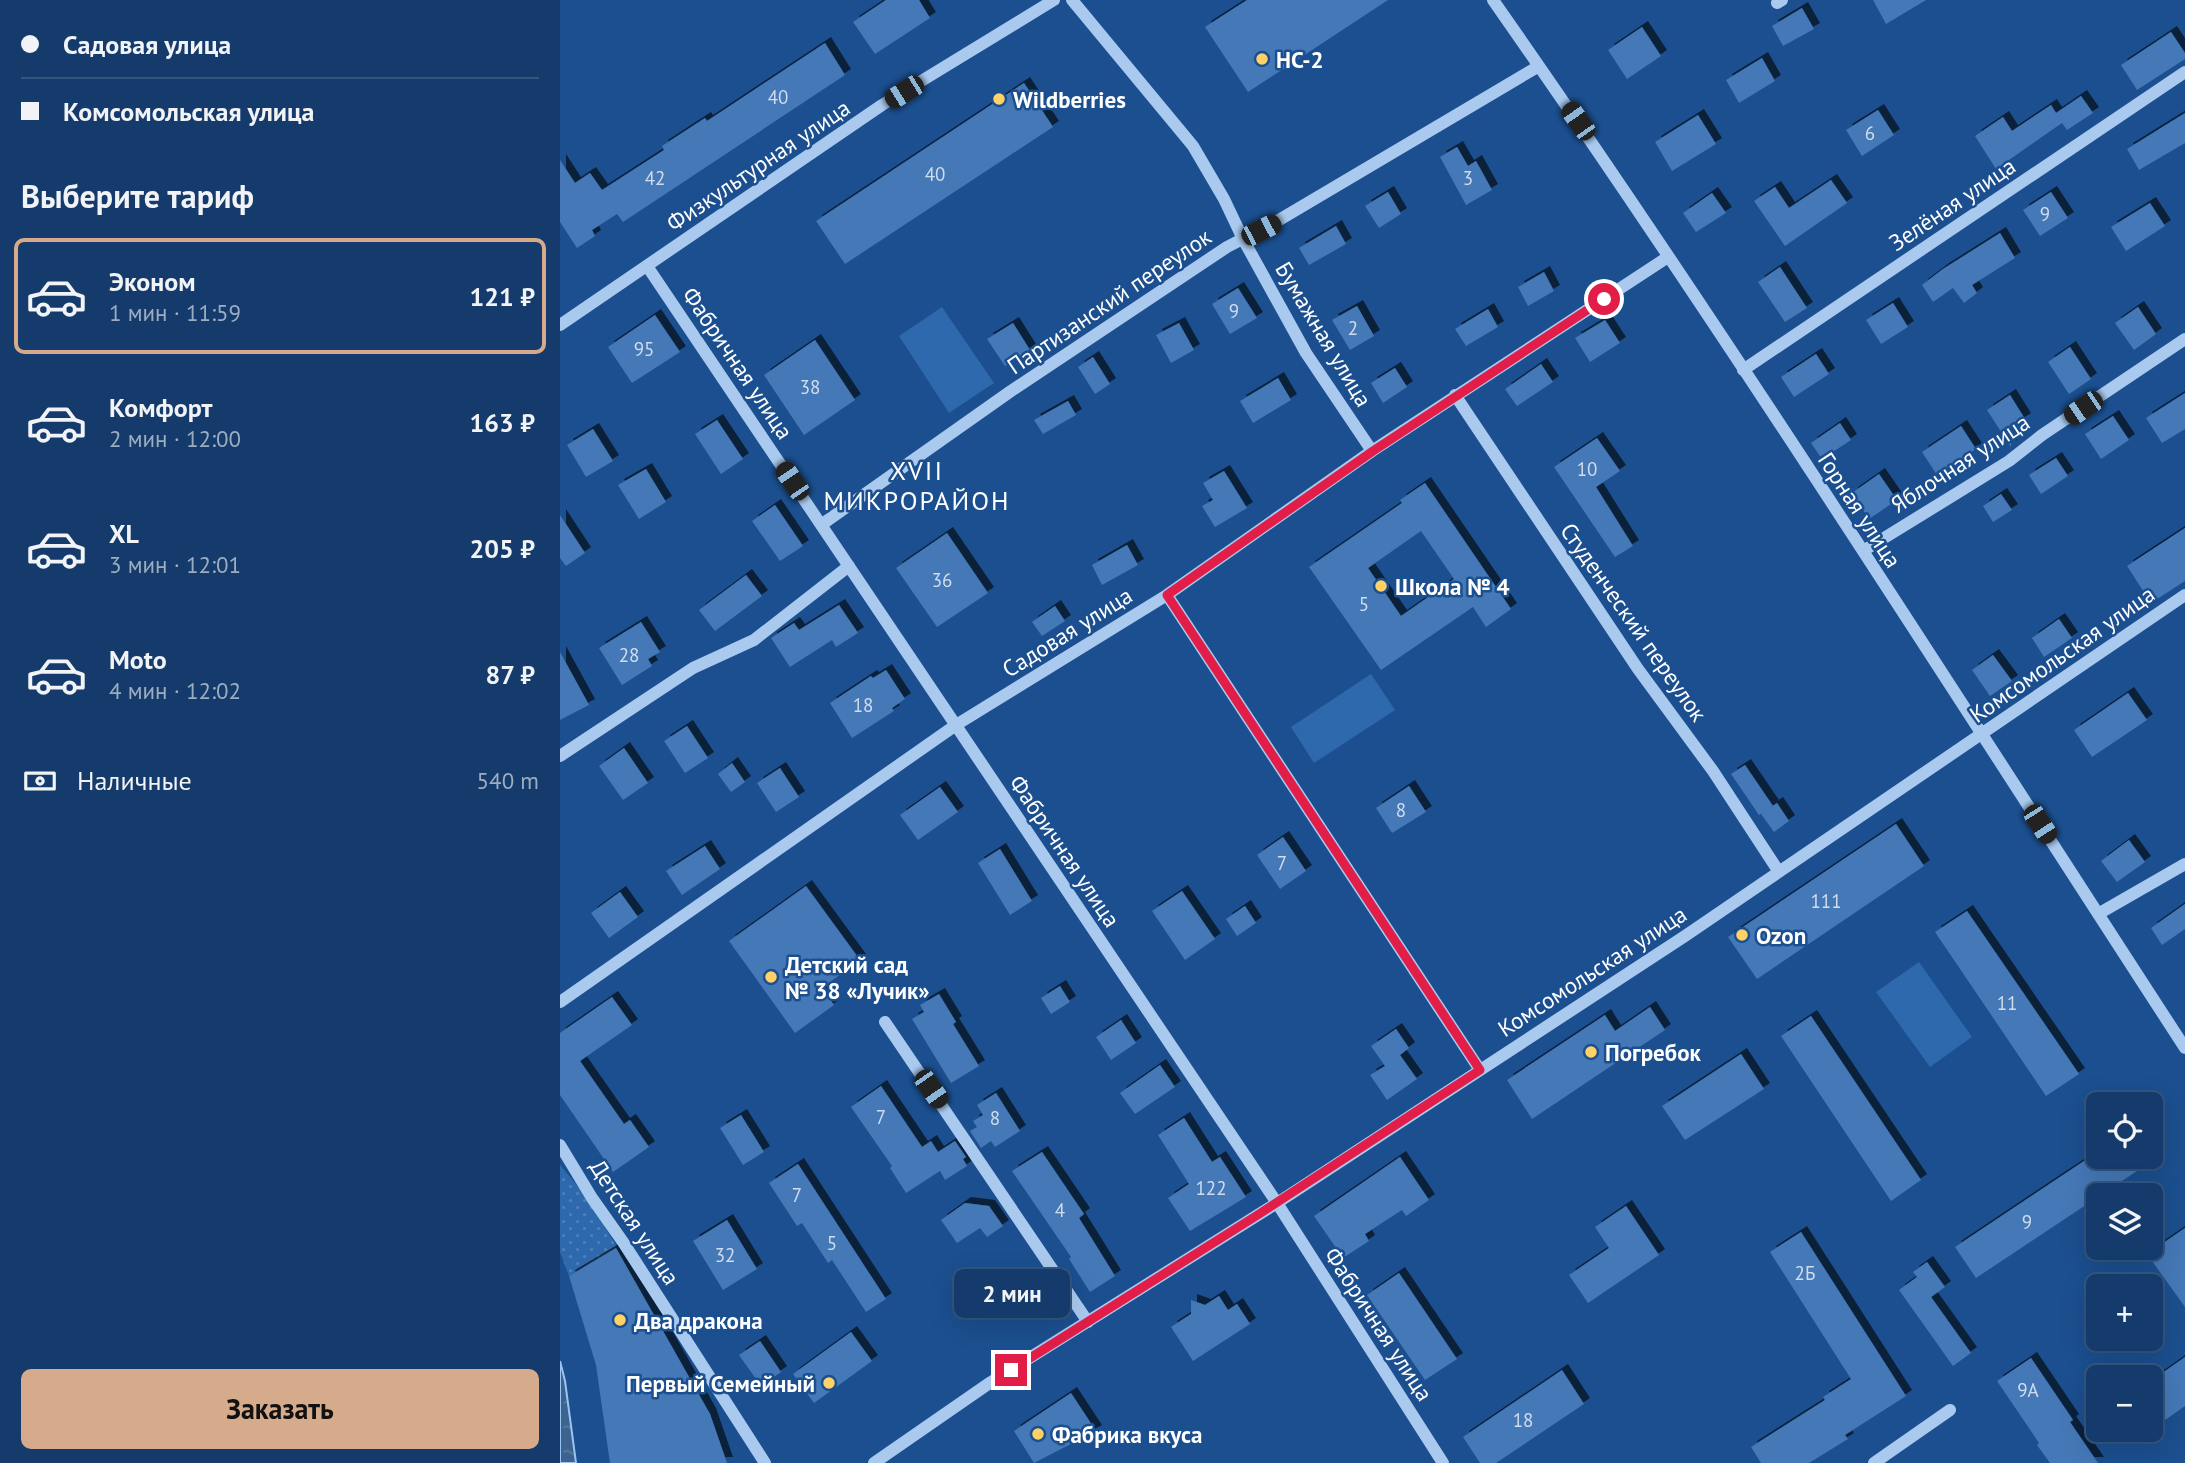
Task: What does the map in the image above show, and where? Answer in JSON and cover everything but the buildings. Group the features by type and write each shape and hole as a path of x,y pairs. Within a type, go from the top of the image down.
{"street":[{"name":"Физкультурная улица","path":"560,325 882,105 1054,0"},
{"name":"Бумажная улица","path":"1072,0 1193,146 1306,353 1373,451"},
{"name":"Горная улица","path":"1493,0 1863,551 2185,1048"},
{"name":"Партизанский переулок","path":"821,525 937,446 1011,391 1227,247 1279,220 1539,66"},
{"name":"Зелёная улица","path":"1743,370 2185,72"},
{"name":"Садовая улица","path":"560,1002 956,725 1167,595 1455,395 1668,257"},
{"name":"Фабричная улица","path":"647,266 1277,1203 1443,1463"},
{"name":"Яблочная улица","path":"1863,551 2009,461 2042,435 2185,339"},
{"name":"Студенческий переулок","path":"1455,395 1638,669 1713,771 1779,872"},
{"path":"560,755 693,668 754,640 849,566"},
{"path":"1167,595 1480,1070"},
{"name":"Комсомольская улица","path":"874,1463 991,1382 1277,1203 1480,1070 1779,872 2185,595"},
{"path":"2098,914 2185,864"},
{"path":"885,1021 1088,1322"},
{"name":"Детская улица","path":"560,1145 765,1463"},
{"path":"1874,1463 1950,1410"}],"shaded area":[{"path":"942,307 994,383 949,413 899,336"},
{"path":"1371,674 1395,710 1314,763 1291,727"},
{"path":"1919,962 1972,1037 1930,1067 1876,992"},
{"path":"560,1165 586,1196 617,1247 569,1276 560,1252"}],"water":[{"path":"560,1361 565,1381 576,1463 560,1463"}],"place":[{"name":"НС-2","path":"1262,59"},
{"name":"Wildberries","path":"999,99"},
{"name":"Школа № 4","path":"1381,586"},
{"name":"Ozon","path":"1742,935"},
{"name":"Детский сад № 38 «Лучик»","path":"771,977"},
{"name":"Погребок","path":"1591,1052"},
{"name":"Два дракона","path":"620,1320"},
{"name":"Первый Семейный","path":"829,1383"},
{"name":"Фабрика вкуса","path":"1038,1434"}],"district":[{"name":"XVII МИКРОРАЙОН","path":"917,485"}],"route":[{"path":"1011,1370 1256,1216 1480,1070 1167,595 1455,395 1604,299"}]}
